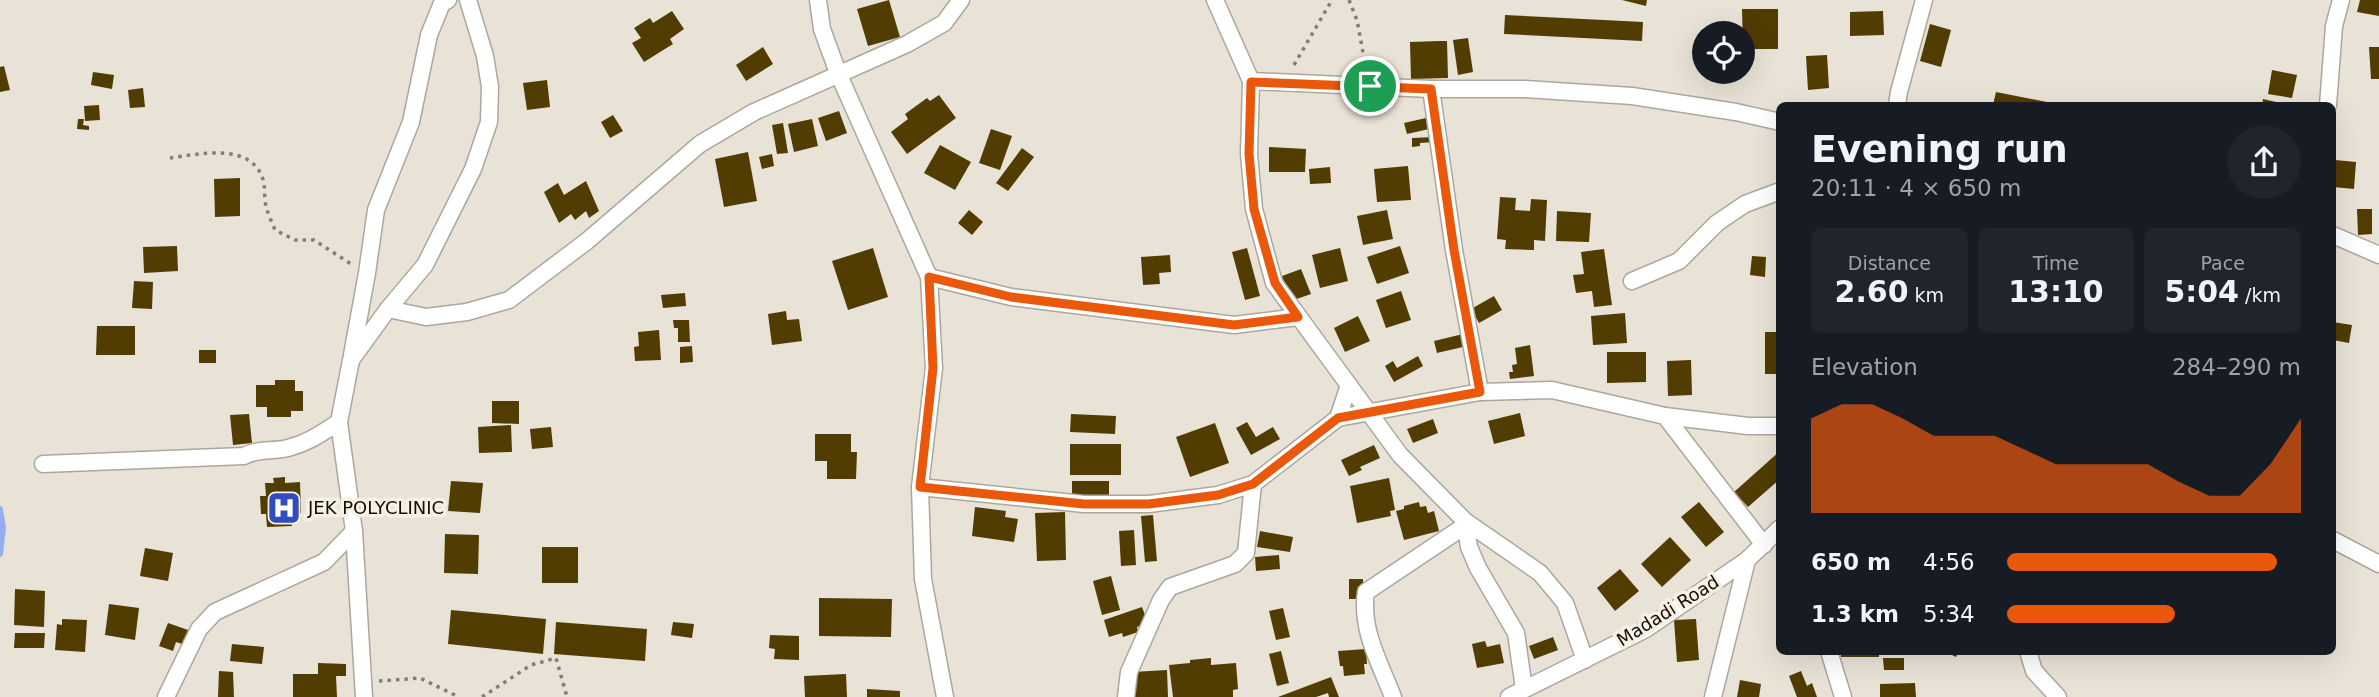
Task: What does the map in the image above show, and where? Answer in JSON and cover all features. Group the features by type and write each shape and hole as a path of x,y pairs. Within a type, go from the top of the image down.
{"street":[{"path":"364,690 354,531 339,422 376,210 411,122 429,35 442,4 448,0"},
{"path":"351,360 388,309 425,265 473,169 489,122 490,87 468,0"},
{"path":"818,0 822,29 838,73 929,277 933,368 920,487 923,579 945,697"},
{"path":"388,309 426,317 467,312 509,300 587,241 700,144 754,112 906,44 944,23 961,0"},
{"path":"1215,0 1251,82 1249,154 1254,209 1275,283 1400,456 1465,523 1540,573 1565,603 1585,660"},
{"path":"1897,102 1924,0"},
{"path":"2328,102 2334,26 2341,0"},
{"path":"1251,82 1431,89 1525,89 1632,96 1776,121"},
{"path":"1431,89 1454,250 1480,392"},
{"path":"1632,281 1679,261 1717,223 1745,204 1776,192"},
{"path":"2336,236 2379,255"},
{"path":"929,277 1011,297 1234,325 1298,317"},
{"path":"1338,418 1349,385"},
{"path":"920,487 1084,504 1149,504 1218,495 1253,484 1338,418 1480,392 1552,390 1665,416 1748,426 1776,426"},
{"path":"1665,416 1764,545"},
{"path":"43,464 244,456 256,450 284,449 309,442 339,422"},
{"path":"1126,697 1129,672 1161,600 1170,587 1236,564 1245,553 1253,484"},
{"path":"1465,523 1469,547 1478,568 1516,633 1524,689"},
{"path":"1393,697 1367,631 1363,610 1366,592 1465,523"},
{"path":"166,697 199,629 215,612 324,562 354,531"},
{"name":"Madadi Road","path":"1509,697 1646,629 1747,560 1776,532"},
{"path":"2336,542 2379,564"},
{"path":"1713,697 1747,560"},
{"path":"1830,655 1843,697"},
{"path":"2029,655 2034,671 2059,697"}],"path":[{"path":"1284,82 1332,0"},
{"path":"1349,0 1357,20 1370,86"},
{"path":"170,158 212,153 234,154 251,160 263,180 266,209 275,230 295,240 314,240 367,273"},
{"path":"482,697 531,665 555,658 567,697"},
{"path":"364,690 420,678 459,697"}],"building":[{"path":"889,0 900,37 868,46 857,9"},
{"path":"1622,0 1647,0 1646,6"},
{"path":"2360,0 2379,0 2379,16 2357,12"},
{"path":"1742,9 1778,9 1778,49 1755,49 1755,21 1742,21"},
{"path":"672,11 684,29 670,39 673,44 644,62 632,43 641,38 634,28 650,18 653,23"},
{"path":"1883,11 1884,35 1850,36 1850,12"},
{"path":"1505,15 1643,22 1642,41 1504,34"},
{"path":"1930,24 1951,30 1941,67 1920,61"},
{"path":"1468,38 1473,72 1458,75 1453,40"},
{"path":"1447,41 1448,78 1411,79 1410,42"},
{"path":"763,47 773,64 746,81 736,65"},
{"path":"2369,47 2379,47 2379,79 2371,79"},
{"path":"1827,55 1829,88 1808,90 1806,56"},
{"path":"4,66 10,90 0,92 0,67"},
{"path":"2272,70 2297,75 2292,98 2268,94"},
{"path":"93,72 114,75 112,89 91,85"},
{"path":"547,80 550,107 527,110 523,83"},
{"path":"143,88 145,107 130,108 128,90"},
{"path":"1996,92 2047,102 1994,102"},
{"path":"939,95 956,118 907,154 891,132 908,119 905,114 927,98 930,101"},
{"path":"99,105 100,120 85,121 84,106"},
{"path":"839,111 847,133 826,141 818,118"},
{"path":"613,115 623,131 610,138 601,122"},
{"path":"1426,118 1429,129 1407,134 1404,123"},
{"path":"78,119 84,119 83,125 89,126 89,130 77,129"},
{"path":"812,119 818,146 794,152 788,124"},
{"path":"783,123 788,153 777,154 772,125"},
{"path":"991,129 1012,136 1000,170 979,163"},
{"path":"1434,137 1434,142 1420,143 1420,146 1412,147 1412,138"},
{"path":"940,145 971,162 955,190 924,173"},
{"path":"1269,147 1306,149 1305,172 1269,172"},
{"path":"1022,148 1034,157 1008,191 996,183"},
{"path":"748,152 757,201 724,207 715,159"},
{"path":"772,154 774,166 762,169 759,157"},
{"path":"2336,160 2356,162 2354,189 2336,187"},
{"path":"1408,166 1411,200 1377,202 1374,169"},
{"path":"1330,167 1331,183 1310,184 1309,169"},
{"path":"240,178 240,216 215,217 214,179"},
{"path":"586,181 599,211 589,218 586,211 575,220 571,214 559,223 544,192 558,183 564,195"},
{"path":"1500,197 1516,198 1515,210 1530,211 1531,199 1547,200 1545,241 1534,240 1534,250 1505,249 1506,240 1497,239"},
{"path":"2357,209 2372,209 2372,234 2358,235"},
{"path":"969,210 983,222 972,235 958,223"},
{"path":"1387,210 1393,239 1363,245 1357,216"},
{"path":"1557,211 1591,213 1589,242 1556,241"},
{"path":"177,246 178,271 144,273 143,247"},
{"path":"1400,246 1409,273 1377,284 1367,257"},
{"path":"873,248 888,297 848,310 832,261"},
{"path":"1247,248 1260,296 1245,300 1232,252"},
{"path":"1340,248 1348,281 1320,288 1312,255"},
{"path":"1604,249 1612,305 1594,307 1592,291 1576,293 1573,275 1584,274 1581,252"},
{"path":"1170,255 1171,272 1159,273 1160,284 1143,285 1141,257"},
{"path":"1752,256 1766,257 1765,277 1750,275"},
{"path":"1301,269 1311,294 1291,301 1282,276"},
{"path":"134,281 153,282 152,309 132,308"},
{"path":"1401,291 1411,320 1386,328 1376,300"},
{"path":"685,293 686,306 663,308 661,295"},
{"path":"1494,296 1502,310 1479,323 1471,309"},
{"path":"786,311 787,320 799,319 802,341 772,345 768,314"},
{"path":"1625,313 1627,343 1593,345 1591,316"},
{"path":"1358,316 1370,341 1345,352 1334,328"},
{"path":"673,320 689,320 690,342 678,342 678,328 674,328"},
{"path":"2336,322 2352,325 2349,343 2336,341"},
{"path":"97,326 135,326 135,355 96,355"},
{"path":"659,330 661,360 635,361 634,347 639,346 638,332"},
{"path":"1765,332 1776,332 1776,374 1765,374"},
{"path":"1463,334 1467,346 1437,353 1434,341"},
{"path":"1530,345 1534,376 1510,379 1512,365 1517,364 1515,348"},
{"path":"692,346 693,362 680,363 680,347"},
{"path":"199,350 216,350 216,363 199,363"},
{"path":"1607,352 1646,352 1646,382 1607,383"},
{"path":"1418,356 1423,366 1394,382 1385,366 1393,361 1397,368"},
{"path":"1691,360 1692,395 1668,396 1667,361"},
{"path":"275,380 295,380 295,391 303,391 303,411 291,411 291,417 267,417 267,407 256,407 256,385 275,385"},
{"path":"492,401 519,401 519,424 492,423"},
{"path":"1520,413 1525,436 1494,444 1488,421"},
{"path":"249,414 252,443 233,445 230,415"},
{"path":"1071,414 1116,416 1115,434 1070,432"},
{"path":"1433,419 1438,433 1413,443 1407,429"},
{"path":"1247,422 1256,437 1273,427 1280,439 1251,455 1236,428"},
{"path":"1215,423 1229,463 1190,477 1176,437"},
{"path":"511,425 512,452 479,453 478,427"},
{"path":"551,427 553,447 532,449 530,429"},
{"path":"815,434 851,434 851,452 857,452 856,479 827,479 827,461 815,461"},
{"path":"1070,444 1121,444 1121,475 1070,475"},
{"path":"1374,445 1380,458 1360,467 1362,470 1349,476 1341,460"},
{"path":"1776,455 1776,482 1748,507 1734,492"},
{"path":"285,477 285,483 300,482 301,513 291,514 292,526 267,527 266,514 261,514 260,496 266,496 265,483 274,483 273,478"},
{"path":"1389,478 1395,510 1390,511 1391,516 1357,523 1350,486"},
{"path":"451,481 483,483 480,513 448,511"},
{"path":"1072,481 1109,481 1109,499 1072,499"},
{"path":"1419,502 1420,507 1426,506 1428,513 1434,511 1439,531 1404,540 1396,511"},
{"path":"1699,502 1724,532 1706,547 1681,517"},
{"path":"975,507 1006,511 1005,517 1018,519 1014,542 972,536"},
{"path":"1065,512 1066,560 1037,561 1035,513"},
{"path":"1153,515 1157,561 1145,562 1141,516"},
{"path":"1134,530 1136,565 1121,566 1119,531"},
{"path":"1260,531 1293,537 1290,552 1257,547"},
{"path":"445,534 479,535 478,574 444,573"},
{"path":"1670,537 1691,560 1662,587 1641,564"},
{"path":"542,547 578,547 578,583 542,583"},
{"path":"145,548 173,553 168,581 140,576"},
{"path":"1279,555 1280,569 1256,571 1255,557"},
{"path":"1620,569 1639,591 1615,611 1597,588"},
{"path":"1111,576 1120,610 1102,615 1093,581"},
{"path":"1349,579 1363,579 1363,599 1349,599"},
{"path":"15,589 45,591 44,627 14,625"},
{"path":"819,598 892,599 891,637 819,636"},
{"path":"109,604 139,608 135,640 105,635"},
{"path":"1142,607 1148,623 1137,627 1138,632 1123,637 1122,633 1109,637 1104,620"},
{"path":"1283,608 1290,637 1276,640 1269,611"},
{"path":"451,610 546,619 543,654 448,644"},
{"path":"62,619 87,620 85,652 55,650 57,624 62,625"},
{"path":"1696,619 1699,660 1677,662 1674,620"},
{"path":"556,622 647,629 645,661 554,654"},
{"path":"673,622 694,624 692,638 671,635"},
{"path":"168,623 191,631 185,645 176,642 173,651 159,646"},
{"path":"15,633 45,633 44,648 14,648"},
{"path":"770,635 799,636 799,660 774,659 775,649 769,648"},
{"path":"1553,637 1558,650 1534,659 1529,646"},
{"path":"1485,641 1487,647 1500,644 1504,663 1477,668 1472,644"},
{"path":"232,644 264,647 262,664 230,661"},
{"path":"1366,649 1365,674 1344,676 1338,651"},
{"path":"1281,651 1289,683 1277,686 1269,654"},
{"path":"1841,655 1879,655 1879,657"},
{"path":"1211,658 1211,665 1236,663 1238,689 1233,690 1233,697 1173,697 1169,665"},
{"path":"1883,658 1904,658 1904,670 1884,670"},
{"path":"318,663 346,664 346,676 336,676 337,697 293,697 293,674 318,674"},
{"path":"1167,670 1168,697 1134,697 1133,672"},
{"path":"219,671 233,672 234,697 218,697"},
{"path":"1801,671 1807,686 1812,683 1817,697 1797,697 1789,676"},
{"path":"846,674 847,697 805,697 804,676"},
{"path":"1331,677 1339,697 1329,697 1328,693 1316,697 1278,697"},
{"path":"1740,680 1761,684 1759,697 1737,697"},
{"path":"1915,683 1916,697 1880,697 1880,684"},
{"path":"867,689 900,691 900,697 867,697"}],"waterway":[{"path":"0,509 3,528 0,554"}],"place":[{"name":"JEK POLYCLINIC","path":"284,508"}],"route":[{"path":"1251,82 1370,86 1431,89 1454,250 1480,392 1338,418 1253,484 1218,495 1149,504 1084,504 920,487 933,368 929,277 1011,297 1234,325 1298,317 1275,283 1254,209 1249,154 1251,82"}]}
